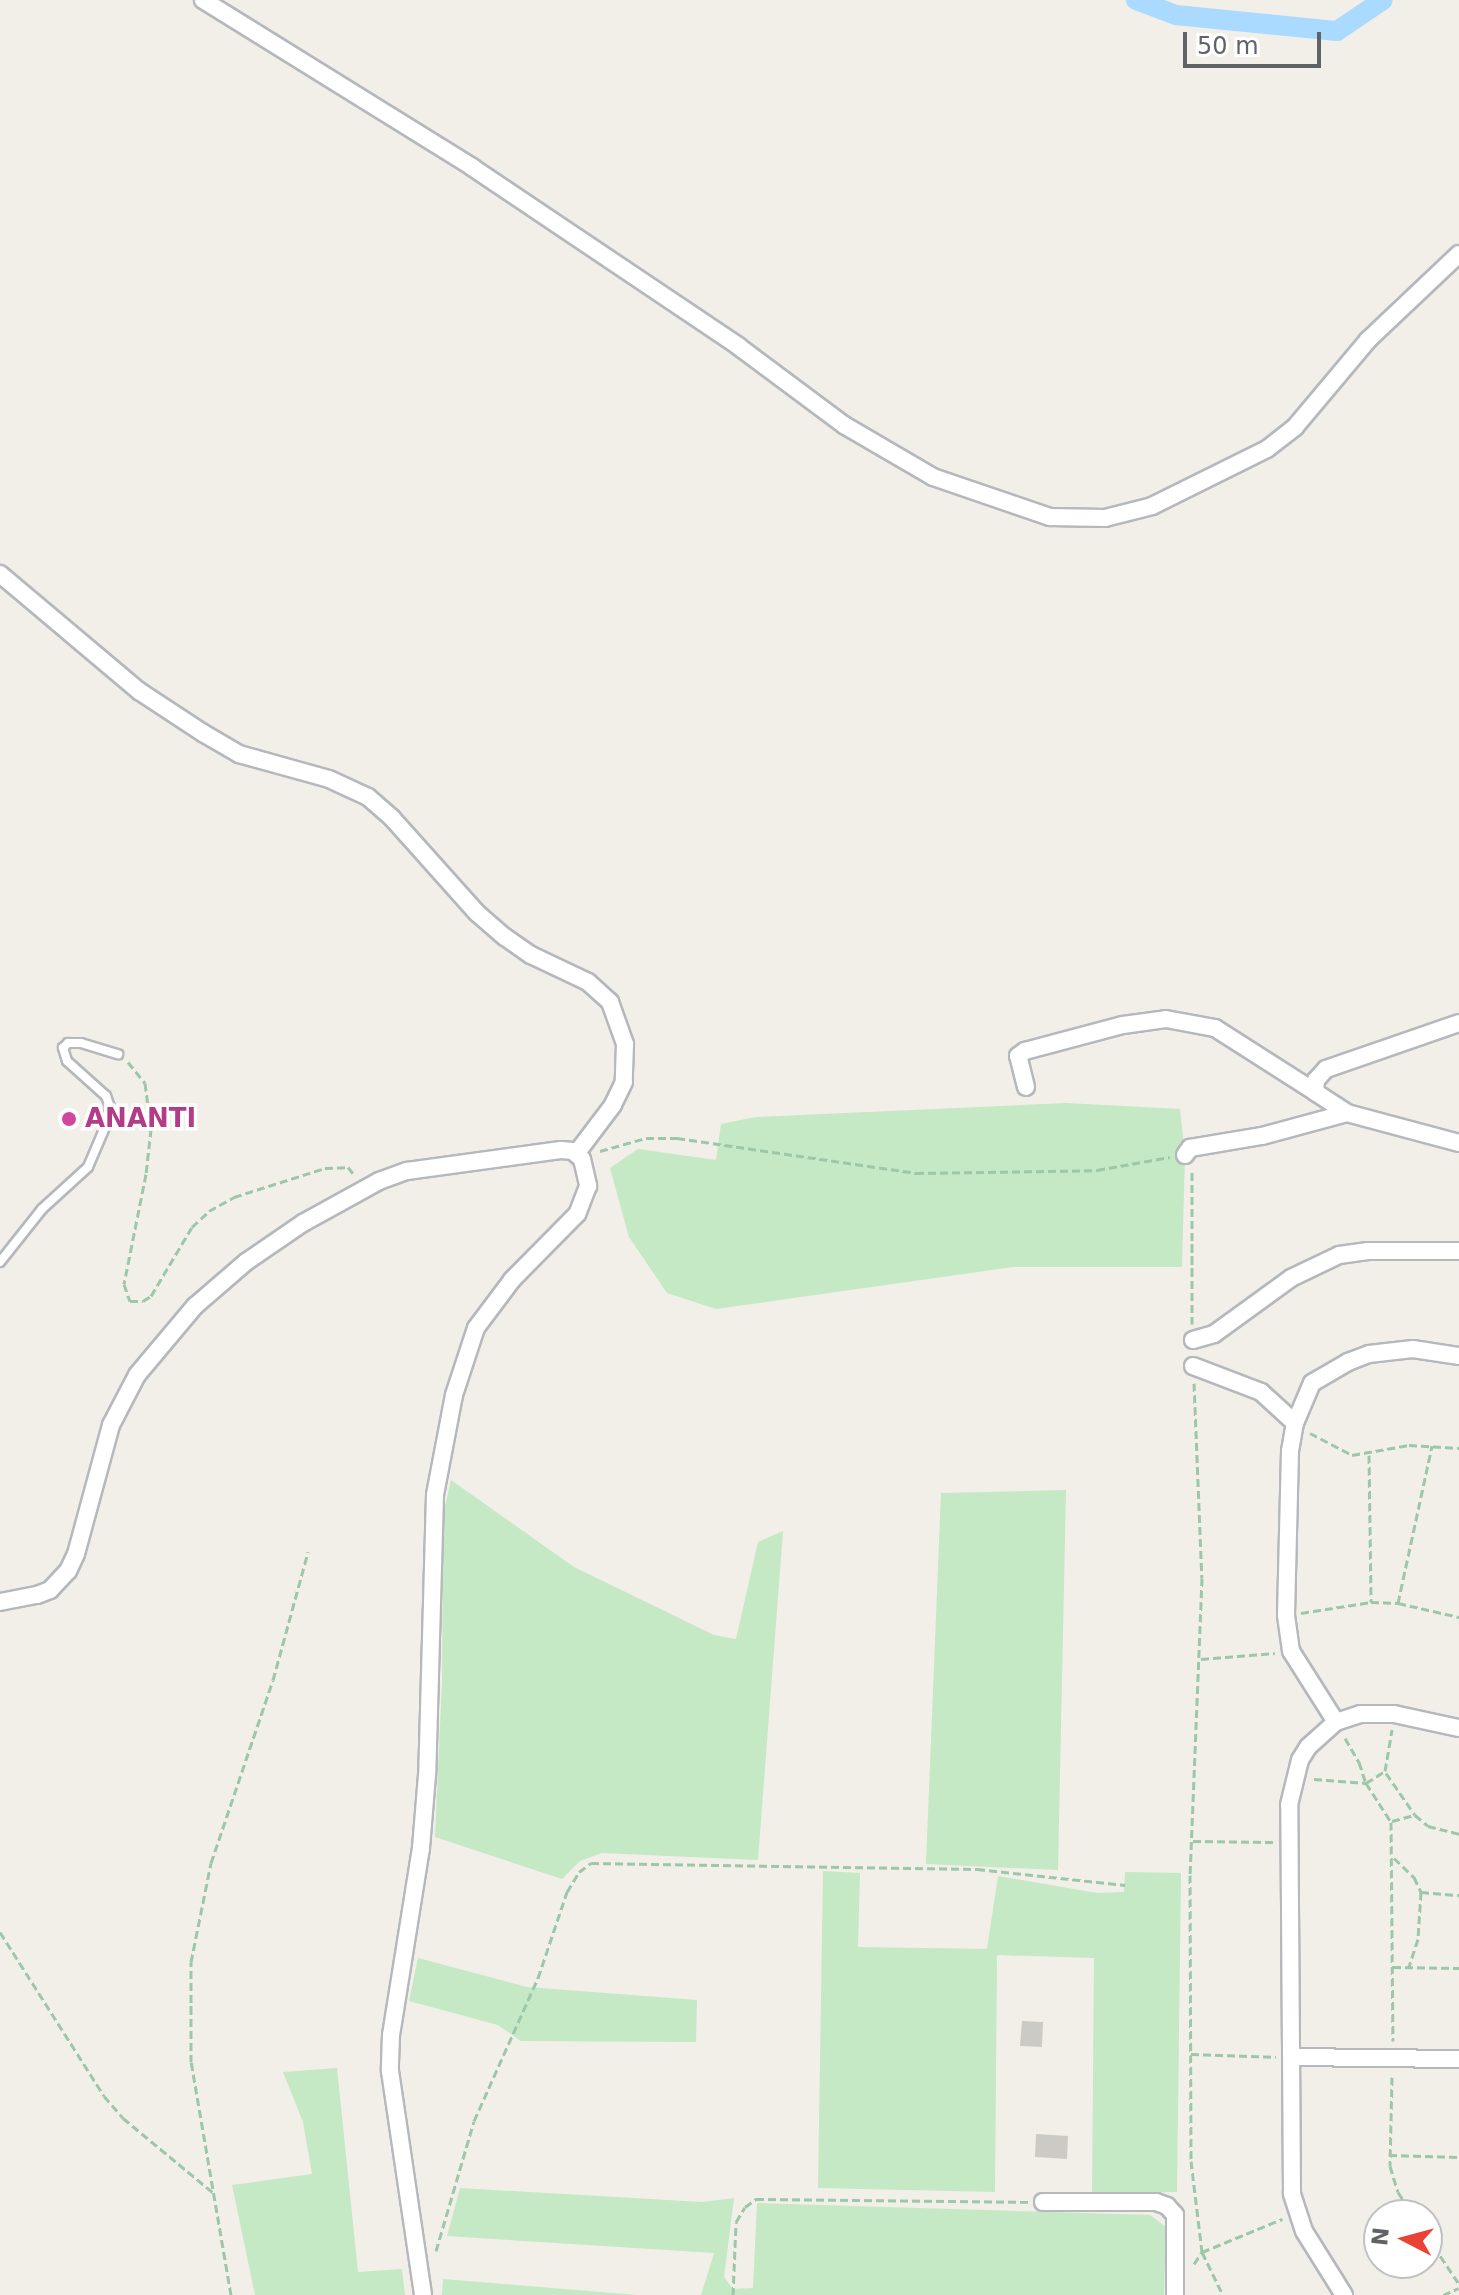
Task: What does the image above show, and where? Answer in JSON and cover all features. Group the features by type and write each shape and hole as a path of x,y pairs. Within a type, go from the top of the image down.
{"street":[{"path":"203,0 472,167 738,346 844,425 933,477 1050,517 1105,518 1152,506 1267,449 1295,427 1368,340 1459,254"},
{"path":"0,574 139,691 203,733 239,754 329,779 368,797 392,818 477,913 505,937 531,955 588,982 610,1002 625,1044 624,1082 613,1105 579,1156"},
{"path":"1026,1087 1018,1056 1025,1051 1123,1025 1166,1019 1215,1028 1347,1113 1459,1143"},
{"path":"1315,1092 1316,1080 1326,1069 1459,1023"},
{"path":"1188,1152 1347,1113"},
{"path":"0,1602 21,1600 50,1590 68,1571 76,1554 111,1425 137,1375 173,1329 219,1284 276,1240 362,1190 407,1171 447,1163 561,1150 579,1156"},
{"path":"423,2295 390,2071 390,2047 421,1848 431,1688 437,1479 454,1395 476,1328 512,1280 577,1214 588,1186 579,1156"},
{"path":"1193,1340 1214,1334 1291,1278 1339,1255 1368,1251 1459,1251"},
{"path":"1336,1722 1291,1651 1286,1615 1290,1451 1295,1423 1312,1383 1348,1362 1369,1354 1413,1349 1459,1356"},
{"path":"1193,1366 1261,1392 1295,1423"},
{"path":"1344,2295 1296,2213 1290,2152 1289,1805 1295,1777 1308,1747 1336,1722 1361,1714 1394,1714 1459,1728"},
{"path":"1292,2057 1459,2059"},
{"path":"1043,2202 1156,2202 1167,2206 1175,2215 1175,2295"}],"lane":[{"path":"0,1262 42,1209 83,1172 108,1120 106,1096 67,1061 63,1048 68,1043 81,1043 118,1054"}],"path":[{"path":"118,1054 145,1083 151,1112 146,1174 124,1284 130,1301 143,1301 151,1296 192,1227 209,1211 234,1197 341,1166 353,1171 362,1190"},
{"path":"579,1156 616,1144 661,1138 826,1157 916,1173 1097,1170 1188,1152 1194,1223 1193,1340"},
{"path":"1193,1366 1202,1578 1191,1841 1191,2161 1202,2252 1223,2295"},
{"path":"1295,1423 1331,1446 1352,1455 1369,1455 1409,1445 1459,1448"},
{"path":"1398,1603 1432,1445"},
{"path":"1369,1455 1371,1602"},
{"path":"231,2295 189,2039 194,1939 211,1863 273,1680 308,1552"},
{"path":"1286,1615 1371,1602 1398,1603 1459,1617"},
{"path":"1201,1659 1291,1651"},
{"path":"1394,1714 1385,1771 1415,1815 1428,1826 1459,1834"},
{"path":"1336,1722 1359,1762 1366,1783 1391,1822 1393,2058 1389,2155 1393,2183 1403,2199"},
{"path":"1295,1777 1366,1783 1385,1771"},
{"path":"1391,1822 1415,1815"},
{"path":"1191,1841 1289,1843"},
{"path":"1393,1857 1414,1877 1421,1892 1418,1939 1409,1967"},
{"path":"421,2268 434,2259 443,2218 474,2121 538,1978 567,1892 579,1872 591,1863 977,1869 1125,1885"},
{"path":"1421,1892 1459,1895"},
{"path":"0,1932 104,2096 123,2118 215,2194"},
{"path":"1393,1967 1459,1967"},
{"path":"1191,2054 1292,2057"},
{"path":"1389,2155 1459,2157"},
{"path":"733,2295 736,2222 745,2207 756,2199 1043,2202"},
{"path":"1202,2252 1296,2213"},
{"path":"1443,2261 1459,2286 1443,2295"}],"green space":[{"path":"1066,1103 1180,1109 1185,1155 1182,1267 1013,1267 716,1309 667,1293 629,1237 610,1168 638,1149 716,1160 721,1124 756,1117"},
{"path":"451,1480 574,1567 714,1635 736,1639 758,1542 783,1531 758,1860 602,1853 580,1861 562,1879 435,1837 442,1682 443,1515"},
{"path":"1066,1490 1058,1870 926,1864 941,1493"},
{"path":"823,1871 860,1873 858,1947 987,1949 998,1876 1097,1893 1124,1892 1125,1872 1181,1873 1177,2192 1092,2193 1094,1958 997,1955 995,2192 818,2188"},
{"path":"418,1958 527,1987 697,2000 696,2042 521,2041 498,2025 409,2001"},
{"path":"337,2068 358,2272 402,2269 405,2295 255,2295 232,2185 312,2174 303,2122 283,2072"},
{"path":"460,2188 702,2202 734,2198 724,2277 733,2289 753,2288 757,2203 1150,2215 1166,2227 1164,2295 701,2295 714,2253 447,2236"},
{"path":"443,2279 637,2295 442,2295"}],"building":[{"path":"1022,2021 1043,2022 1042,2047 1020,2046"},
{"path":"1036,2134 1068,2136 1067,2159 1035,2157"}],"waterway":[{"path":"1136,0 1176,15 1337,31 1383,0"}],"place":[{"name":"ΑΝΑΝΤΙ","path":"69,1119"}]}
